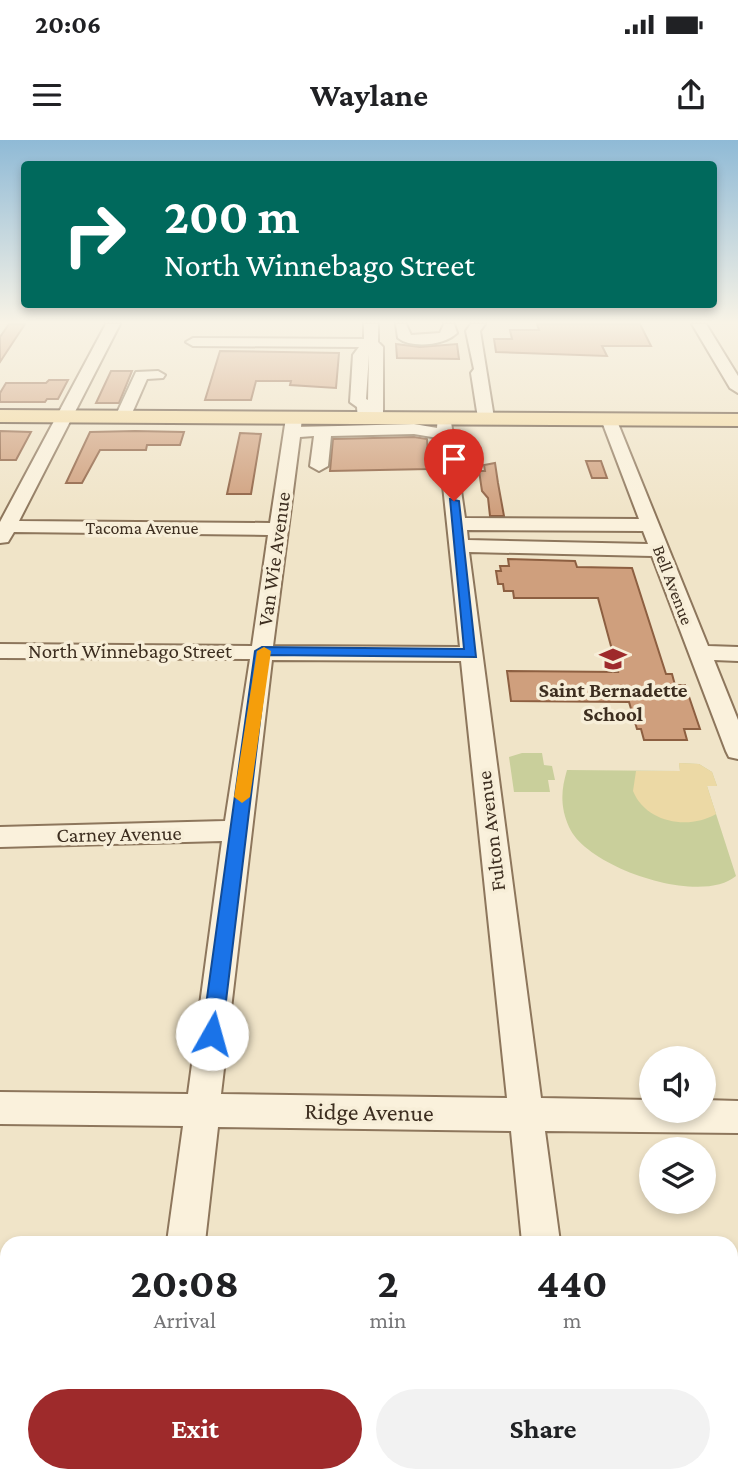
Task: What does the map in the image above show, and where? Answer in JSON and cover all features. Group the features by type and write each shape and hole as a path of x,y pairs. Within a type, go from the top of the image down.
{"main road":[{"path":"0,416 122,417 293,425 370,418 445,426 491,418 738,420"}],"street":[{"path":"3,533 82,387"},
{"path":"122,417 136,387"},
{"path":"482,387 491,418"},
{"name":"Bell Avenue","path":"609,419 738,751"},
{"path":"293,425 323,432 338,428 414,429 445,426"},
{"name":"Van Wie Avenue","path":"187,1236 237,831 293,425"},
{"name":"Fulton Avenue","path":"445,426 540,1236"},
{"path":"319,466 323,432"},
{"path":"457,535 650,525"},
{"name":"Tacoma Avenue","path":"3,533 277,528"},
{"path":"457,535 660,550"},
{"name":"North Winnebago Street","path":"0,651 471,654"},
{"path":"700,653 738,654"},
{"name":"Carney Avenue","path":"0,837 237,831"},
{"name":"Ridge Avenue","path":"0,1108 738,1116"}],"lane":[{"path":"359,387 358,402 365,404 370,418"}],"green space":[{"path":"522,753 542,753 544,765 552,766 555,780 548,780 550,792 514,792 509,757"},
{"path":"679,763 699,764 712,772 717,786 707,786 736,876 720,884 698,887 673,884 646,878 621,868 598,856 580,842 566,820 562,798 567,770 680,771"}],"sand":[{"path":"679,763 699,764 712,772 717,786 707,786 716,814 693,822 681,822 658,817 639,802 633,791 636,771 680,771"}],"building":[{"path":"4,387 65,387 58,399 47,399 45,402 0,402 0,393"},
{"path":"104,387 126,387 119,403 96,403"},
{"path":"209,387 255,387 251,400 205,400"},
{"path":"0,431 31,432 16,460 0,460"},
{"path":"90,432 184,432 180,445 147,445 146,450 100,450 82,483 66,483"},
{"path":"240,433 261,434 251,494 227,494"},
{"path":"333,439 427,439 429,469 330,471"},
{"path":"586,461 601,461 607,478 592,478"},
{"path":"495,463 504,516 490,516 488,498 482,491 479,471 485,471 484,465"},
{"path":"508,559 575,561 577,567 632,568 666,674 672,674 675,685 685,685 700,729 684,729 687,740 644,740 641,729 637,729 629,702 511,701 507,671 618,672 598,598 514,598 513,591 504,591 503,584 498,584 496,571 501,571 500,566 509,566"}],"slow traffic":[{"path":"242,797 264,651"}],"place":[{"name":"Saint Bernadette School","path":"613,659"}],"route":[{"path":"212,1034 262,651 471,654 454,501"}]}
